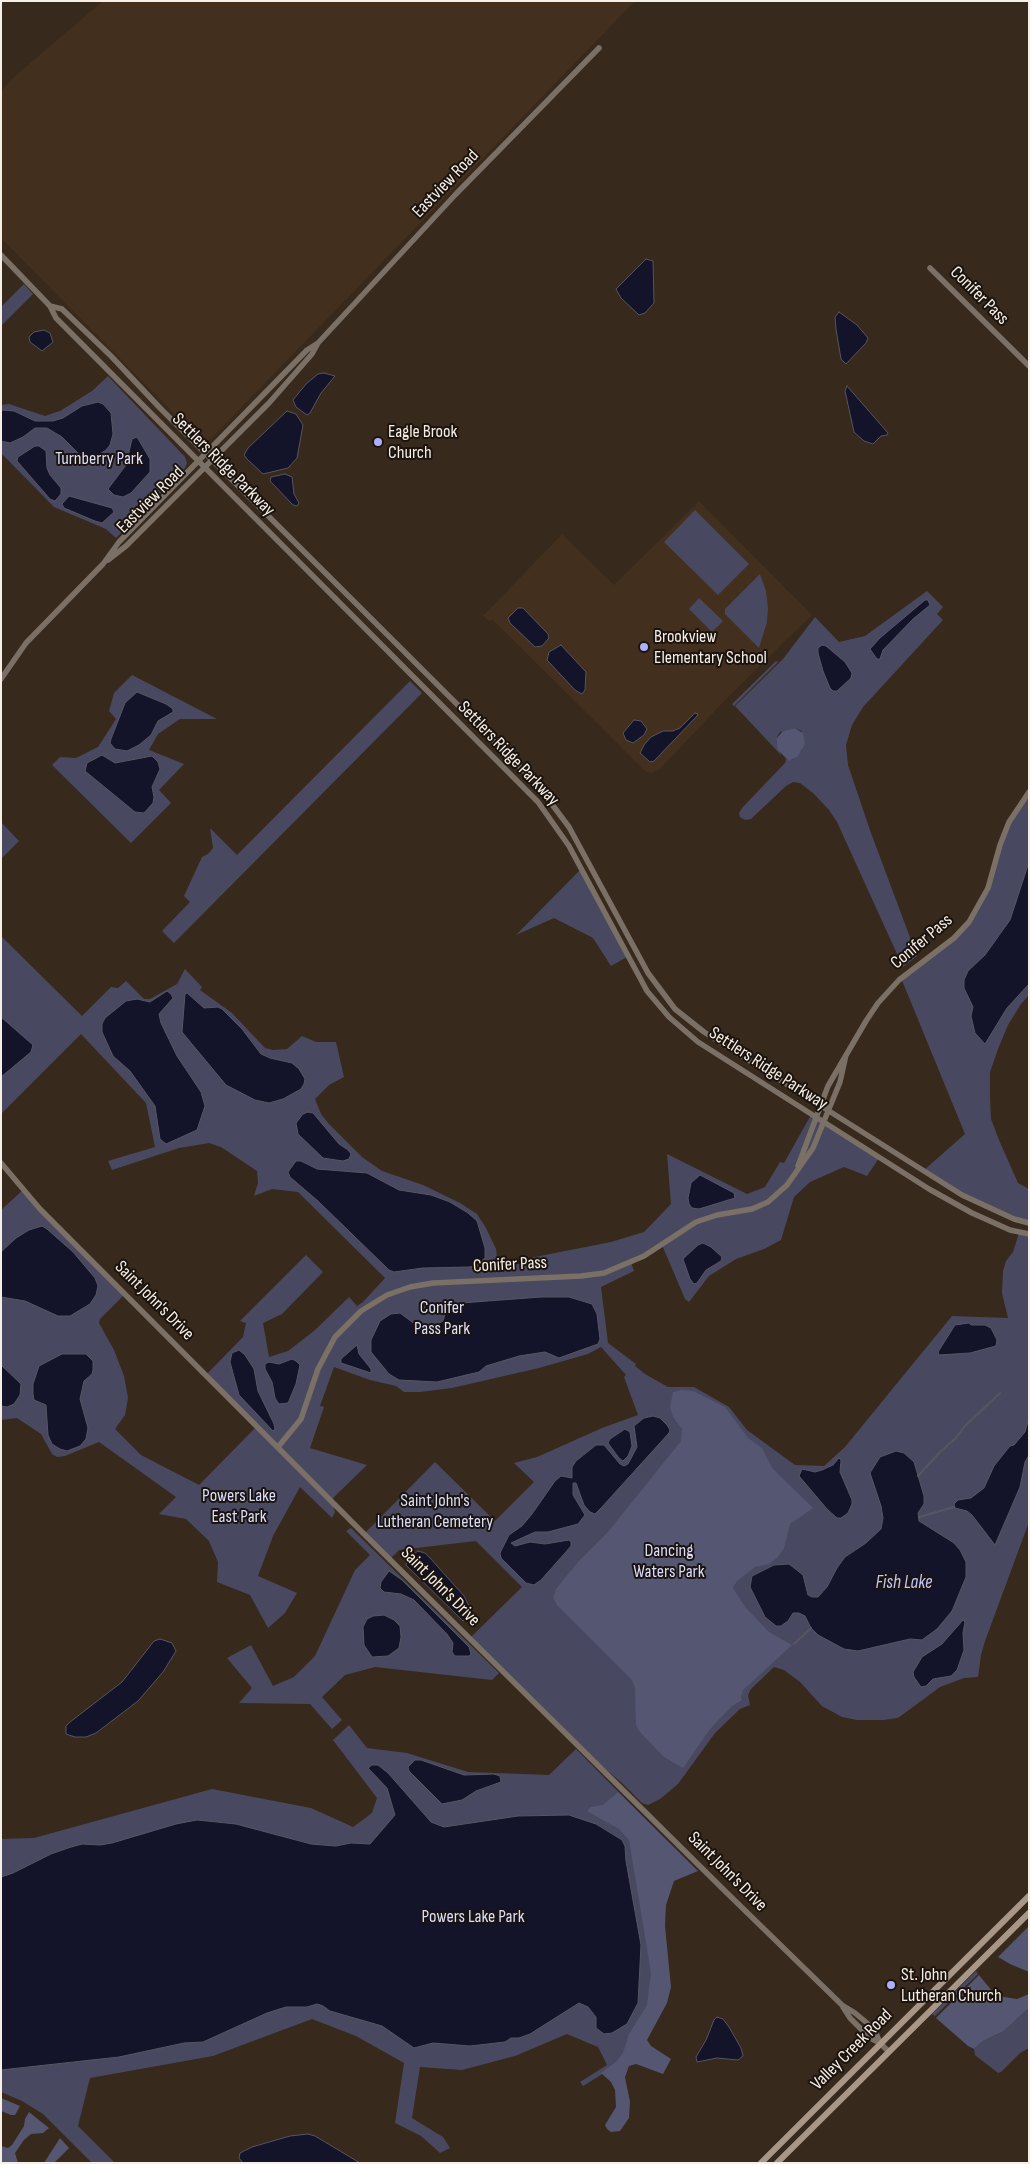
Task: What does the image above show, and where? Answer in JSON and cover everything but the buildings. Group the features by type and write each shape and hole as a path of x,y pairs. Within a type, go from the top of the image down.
{"main road":[{"name":"Valley Creek Road","path":"762,2163 1029,1896"},
{"name":"Valley Creek Road","path":"777,2163 1029,1913"}],"street":[{"name":"Eastview Road","path":"1,679 30,638 103,564 126,546 269,403 312,354 318,343 456,195 599,48"},
{"name":"Settlers Ridge Parkway","path":"1,255 50,306 56,318 538,802 569,846 642,984 669,1017 698,1042 824,1124 929,1189 972,1213 1010,1230 1029,1234"},
{"name":"Conifer Pass","path":"930,268 1029,366"},
{"name":"Settlers Ridge Parkway","path":"50,306 62,309 536,783 569,827 648,973 675,1009 704,1032 962,1196 1014,1219 1029,1223"},
{"name":"Eastview Road","path":"103,564 119,542 307,350 318,343"},
{"name":"Conifer Pass","path":"797,1171 828,1086 871,1012 909,972 954,938 970,922 988,888 1008,822 1029,792"},
{"name":"Conifer Pass","path":"278,1447 302,1419 318,1369 327,1349 351,1320 378,1300 398,1290 433,1283 581,1276 604,1273 644,1256 696,1222 717,1215 752,1209 768,1202 787,1185 814,1148 840,1082 846,1055"},
{"name":"Saint John's Drive","path":"1,1164 40,1209 726,1894 842,2005 850,2018 863,2032 880,2043 888,2051"}],"shaded area":[{"path":"103,1 635,1 211,439 201,441 1,238 1,91 15,76"},
{"path":"699,501 812,615 731,694 659,770 651,773 645,771 493,620 489,621 483,616 562,534 614,585"}],"green space":[{"path":"24,284 33,294 1,326 1,307"},
{"name":"Turnberry Park","path":"108,376 185,457 187,463 185,468 116,538 106,529 54,507 1,453 1,405 9,404 45,416 60,411 92,391"},
{"path":"695,510 749,564 718,595 664,542"},
{"path":"760,574 766,591 768,608 767,622 759,648 725,614 725,609"},
{"path":"927,591 943,607 937,614 943,620 863,707 852,725 846,745 848,765 917,956 903,967 837,822 813,793 800,783 793,782 786,786 751,819 745,820 740,817 739,813 742,808 785,763 785,759 792,760 802,750 802,731 795,728 780,732 776,741 781,755 735,706 783,659 815,617 839,642 865,636"},
{"path":"699,598 723,621 712,632 689,609"},
{"path":"776,661 778,662 734,706 732,704"},
{"path":"132,675 217,719 180,719 158,734 149,750 184,764 159,790 171,803 131,843 52,765 60,757 76,758 98,747 116,719 109,711 114,693"},
{"path":"410,681 422,693 174,943 162,931 190,902 184,896 202,857 213,848 210,828 237,855"},
{"path":"795,728 803,733 805,744 798,756 789,761 778,750 776,739 783,731"},
{"path":"1029,792 1029,995 1008,1025 998,1049 990,1072 990,1096 991,1119 999,1140 1018,1183 1029,1189 1029,1223 962,1195 923,1171 965,1134 901,978 954,938 984,897 1004,833"},
{"path":"1,822 19,841 1,859"},
{"path":"581,869 627,957 611,966 593,938 554,918 516,935"},
{"path":"1,936 82,1016 111,987 118,988 126,981 144,999 150,999 177,984 185,969 202,987 200,990 232,1013 265,1048 273,1050 287,1049 302,1036 316,1042 336,1042 344,1077 329,1085 315,1099 321,1114 362,1157 382,1171 423,1185 460,1203 477,1214 496,1249 498,1266 530,1263 530,1258 611,1242 644,1232 671,1204 667,1154 747,1194 765,1187 780,1162 784,1163 811,1115 879,1158 867,1176 844,1167 810,1182 794,1197 781,1240 764,1249 736,1259 709,1276 689,1302 685,1299 662,1245 631,1263 634,1271 601,1287 608,1343 636,1364 635,1366 645,1374 668,1387 694,1387 729,1407 747,1430 795,1465 824,1466 845,1447 952,1316 1008,1318 1002,1293 1003,1271 1006,1261 1013,1252 1019,1233 1029,1234 1029,1522 985,1641 978,1677 964,1678 940,1687 898,1718 857,1720 842,1717 822,1706 800,1682 784,1670 774,1667 751,1689 748,1695 750,1705 740,1709 715,1733 678,1784 660,1799 648,1805 642,1803 622,1783 578,1746 470,1638 522,1587 476,1541 399,1550 390,1559 364,1534 435,1462 495,1521 534,1482 514,1463 537,1457 602,1428 638,1415 624,1377 626,1375 601,1347 588,1354 539,1368 452,1388 420,1392 404,1392 396,1386 370,1380 334,1367 320,1406 324,1407 310,1448 367,1465 331,1500 335,1512 332,1518 300,1487 273,1536 258,1576 297,1593 285,1613 268,1628 250,1595 217,1582 218,1562 209,1541 186,1519 159,1514 176,1497 99,1442 65,1456 57,1457 52,1454 41,1434 17,1418 1,1420 1,1210 24,1189 125,1294 100,1319 99,1323 114,1350 124,1376 128,1398 125,1415 115,1429 141,1455 199,1485 257,1426 206,1375 243,1337 246,1323 240,1321 306,1255 323,1272 282,1314 263,1323 269,1357 288,1351 314,1331 349,1297 357,1306 363,1302 385,1278 298,1192 272,1189 254,1196 258,1183 257,1171 221,1147 209,1143 179,1148 112,1170 108,1161 155,1147 146,1103 81,1034 1,1114"},
{"name":"Dancing Waters Park","path":"681,1390 693,1391 725,1407 748,1438 762,1448 772,1468 813,1508 790,1524 784,1548 777,1558 769,1564 755,1567 737,1581 733,1588 746,1608 769,1632 792,1645 743,1690 742,1700 732,1706 710,1729 683,1768 664,1757 639,1731 636,1725 635,1688 632,1680 557,1605 553,1598 556,1589 578,1562 608,1532 681,1441 682,1429 673,1417 670,1407 673,1392"},
{"path":"351,1528 499,1673 492,1680 375,1667 345,1675 322,1697 342,1720 332,1729 310,1704 239,1703 252,1688 227,1658 251,1645 273,1686 294,1677 315,1656 355,1570 370,1555 346,1531"},
{"name":"Powers Lake Park","path":"349,1725 367,1748 407,1753 468,1772 549,1775 576,1749 686,1860 671,1875 659,1909 661,2002 639,2040 670,2060 663,2073 627,2059 583,2086 580,2082 607,2065 598,2047 567,2034 515,2056 462,2070 420,2067 412,2118 443,2137 450,2148 440,2153 421,2136 395,2123 404,2063 356,2036 312,2019 213,2056 90,2078 78,2126 115,2163 92,2163 43,2114 22,2101 1,2092 1,1839 34,1838 212,1789 311,1808 353,1827 372,1813 377,1798 333,1740"},
{"path":"618,1792 698,1871 674,1881 666,1905 665,1926 671,1987 667,2003 647,2040 651,2046 671,2059 663,2074 636,2064 629,2066 625,2077 630,2102 629,2118 620,2131 611,2132 605,2125 616,2107 615,2090 611,2082 601,2073 616,2062 623,2053 629,2034 647,2005 651,1973 629,1840 619,1829 587,1811 591,1807 603,1805"},
{"path":"1029,1926 1029,1972 998,1957"},
{"path":"976,1971 978,1974 935,2016 932,2014"},
{"path":"979,1975 992,1991 1004,1997 1017,1999 1029,1994 1029,2008 1004,2031 983,2041 974,2049 936,2018"},
{"path":"1029,2008 1029,2048 1020,2053 998,2073 975,2055 974,2049 983,2041 1004,2031"},
{"path":"1,2098 20,2106 15,2115 1,2111"},
{"path":"29,2112 49,2128 43,2133 31,2134 24,2140 15,2153 18,2163 1,2163 1,2146 8,2148 12,2145 24,2126"},
{"path":"60,2138 69,2148 54,2163 44,2163"}],"water":[{"path":"646,259 653,261 654,303 645,313 639,315 621,298 616,289"},
{"path":"839,312 857,325 868,338 866,343 846,364 841,359 836,329 835,317"},
{"path":"44,330 50,333 53,342 42,351 30,342 29,337 34,332"},
{"path":"324,373 335,376 307,415 296,407 293,400 306,384 318,374"},
{"path":"847,386 888,433 881,436 873,444 864,441 854,432 845,391"},
{"path":"98,402 103,404 111,413 113,434 110,445 94,458 81,456 62,437 47,428 35,428 23,437 10,443 1,441 1,411 3,410 14,411 35,421 53,421 63,418 82,406"},
{"path":"287,411 296,414 303,425 297,458 288,468 263,474 244,455 248,448"},
{"path":"137,437 150,459 150,472 131,493 123,497 114,495 108,489 126,465 132,439"},
{"path":"35,446 39,446 46,451 47,468 50,475 61,488 61,494 55,501 50,499 17,461 18,457"},
{"path":"285,474 292,477 294,494 299,503 297,506 293,505 270,481 271,477"},
{"path":"69,496 112,508 114,512 102,523 95,521 64,508 62,504"},
{"path":"925,600 928,600 930,605 913,619 883,650 880,659 877,659 870,649 880,638"},
{"path":"518,608 523,608 548,634 549,638 542,646 535,647 510,623 508,618"},
{"path":"561,645 586,672 585,690 582,694 575,690 547,660 549,652"},
{"path":"822,645 826,646 845,662 852,673 851,678 837,691 833,691 830,688 823,671 818,653 818,648"},
{"path":"137,692 166,704 173,709 173,712 158,721 151,735 139,745 127,751 115,749 110,743 111,739 125,703"},
{"path":"695,713 698,714 697,716 654,761 650,762 640,753 651,737 663,731 673,731 680,728"},
{"path":"634,720 641,721 647,729 644,735 633,743 626,740 623,733"},
{"path":"102,755 115,763 152,756 158,762 160,769 152,787 153,803 144,813 135,812 85,771 87,763"},
{"path":"1029,862 1029,984 1007,1008 985,1044 975,1033 971,1016 973,1007 964,988 964,980 968,971 985,955 1010,920"},
{"path":"167,991 173,998 159,1014 161,1023 177,1056 201,1092 205,1106 197,1130 166,1144 160,1139 155,1106 130,1071 113,1056 102,1032 102,1024 105,1018 126,1001 137,999 150,1002"},
{"path":"187,993 204,1008 218,1007 222,1009 242,1029 261,1054 292,1063 299,1069 305,1079 301,1089 283,1099 269,1103 255,1100 226,1085 182,1032 185,994"},
{"path":"1,1017 33,1045 31,1052 1,1077"},
{"path":"313,1113 339,1144 348,1150 351,1154 349,1159 343,1161 323,1158 298,1134 296,1123 303,1114"},
{"path":"296,1161 301,1161 317,1169 367,1173 399,1190 431,1195 450,1202 477,1221 485,1248 485,1258 476,1266 469,1267 423,1268 394,1272 389,1270 318,1201 290,1177 288,1172"},
{"path":"700,1175 734,1193 735,1198 699,1209 692,1208 688,1198 691,1183"},
{"path":"42,1226 73,1252 95,1278 98,1286 96,1295 90,1304 70,1316 58,1316 25,1301 1,1297 1,1252 16,1238 29,1230"},
{"path":"703,1243 711,1247 722,1257 721,1261 706,1270 697,1283 694,1284 690,1279 683,1259 698,1245"},
{"path":"541,1297 569,1297 592,1304 597,1314 600,1339 598,1344 559,1358 545,1352 519,1356 486,1366 479,1372 437,1382 399,1380 389,1374 371,1352 371,1340 380,1321 391,1314 400,1313 416,1325 427,1330 443,1321 448,1304"},
{"path":"969,1323 971,1325 985,1325 991,1328 997,1340 996,1346 970,1353 939,1355 938,1352 955,1325"},
{"path":"357,1345 359,1354 371,1369 371,1373 341,1363 341,1359"},
{"path":"239,1350 245,1355 254,1369 258,1391 274,1424 275,1429 273,1431 239,1395 230,1362 232,1353"},
{"path":"62,1354 86,1354 93,1361 92,1374 84,1381 80,1399 88,1428 86,1439 80,1446 67,1451 52,1444 48,1435 46,1405 34,1400 33,1394 33,1384 39,1366"},
{"path":"292,1359 300,1365 296,1384 288,1403 279,1404 275,1398 272,1382 265,1369 265,1364 269,1362 279,1364"},
{"path":"1,1365 21,1384 20,1395 14,1404 7,1407 1,1406"},
{"path":"653,1416 660,1418 667,1425 670,1430 669,1433 595,1514 590,1512 584,1505 576,1483 573,1483 573,1495 585,1515 578,1524 548,1532 535,1532 511,1543 515,1546 530,1542 545,1544 569,1540 571,1542 571,1546 541,1580 534,1585 526,1583 501,1558 500,1553 509,1535 522,1526 555,1481 561,1476 572,1478 572,1467 576,1461 596,1445 604,1445 620,1464 624,1466 628,1464 637,1447 634,1426 644,1418"},
{"path":"1029,1418 1029,1455 1025,1462 1020,1487 995,1545 972,1515 967,1511 955,1508 954,1504 958,1500 971,1498 984,1488 994,1466 1010,1446 1014,1445 1025,1432"},
{"path":"625,1429 630,1432 632,1446 628,1456 623,1461 608,1443 610,1439"},
{"name":"Fish Lake","path":"896,1451 904,1453 914,1462 924,1496 924,1504 918,1513 919,1521 954,1543 966,1562 966,1577 952,1611 937,1629 922,1640 910,1639 858,1651 844,1649 818,1635 811,1628 805,1616 799,1613 793,1613 788,1621 781,1626 776,1626 765,1617 750,1587 752,1576 774,1565 789,1564 803,1575 808,1595 818,1597 827,1587 845,1557 866,1543 881,1529 883,1518 881,1506 870,1473 880,1457"},
{"path":"839,1458 841,1460 840,1472 852,1504 848,1513 841,1518 837,1518 799,1476 802,1469 815,1472 822,1470 833,1465"},
{"path":"418,1551 425,1553 464,1596 469,1606 469,1615 463,1621 406,1565 407,1559"},
{"path":"389,1571 402,1580 469,1647 471,1654 469,1656 455,1656 452,1652 453,1643 447,1634 414,1600 401,1594 384,1592 380,1588 381,1582"},
{"path":"384,1615 394,1620 400,1626 399,1648 388,1656 372,1657 364,1645 363,1627 367,1619 373,1616"},
{"path":"963,1620 965,1622 963,1633 964,1650 957,1670 951,1676 933,1679 926,1686 921,1687 913,1672 922,1657 942,1644"},
{"path":"160,1639 172,1643 176,1651 163,1672 138,1701 96,1733 86,1737 75,1737 66,1734 66,1726 122,1682 154,1641"},
{"path":"415,1760 421,1760 464,1775 494,1774 500,1776 501,1782 476,1791 462,1800 442,1804 409,1771 408,1767"},
{"name":"Powers Lake Park","path":"372,1765 378,1765 388,1773 431,1822 444,1827 518,1816 569,1815 596,1824 622,1840 625,1846 641,1945 638,2003 627,2024 612,2033 604,2034 596,2028 596,2017 588,2007 579,2003 530,2034 519,2038 511,2038 505,2042 470,2046 433,2043 414,2048 382,2026 330,2011 317,2004 307,2007 286,2007 267,2013 203,2042 184,2043 119,2057 1,2070 1,1877 68,1848 82,1844 100,1845 112,1843 176,1824 197,1820 236,1824 311,1844 336,1846 351,1843 370,1844 395,1815 387,1788 368,1768"},
{"path":"717,2017 723,2019 729,2027 741,2048 743,2056 738,2060 717,2058 697,2062 696,2057"},
{"path":"308,2134 315,2136 360,2163 243,2163 239,2158 240,2153 252,2147 290,2136"}],"waterway":[{"path":"918,1476 956,1438 965,1426 1000,1393"},
{"path":"919,1517 954,1507"},
{"path":"794,1644 811,1628"}],"place":[{"name":"Eagle Brook Church","path":"378,442"},
{"name":"Brookview Elementary School","path":"644,647"},
{"name":"St. John Lutheran Church","path":"891,1985"}],"park label":[{"name":"Conifer Pass Park","path":"442,1318"},
{"name":"Powers Lake East Park","path":"239,1506"},
{"name":"Saint John's Lutheran Cemetery","path":"435,1511"}]}
